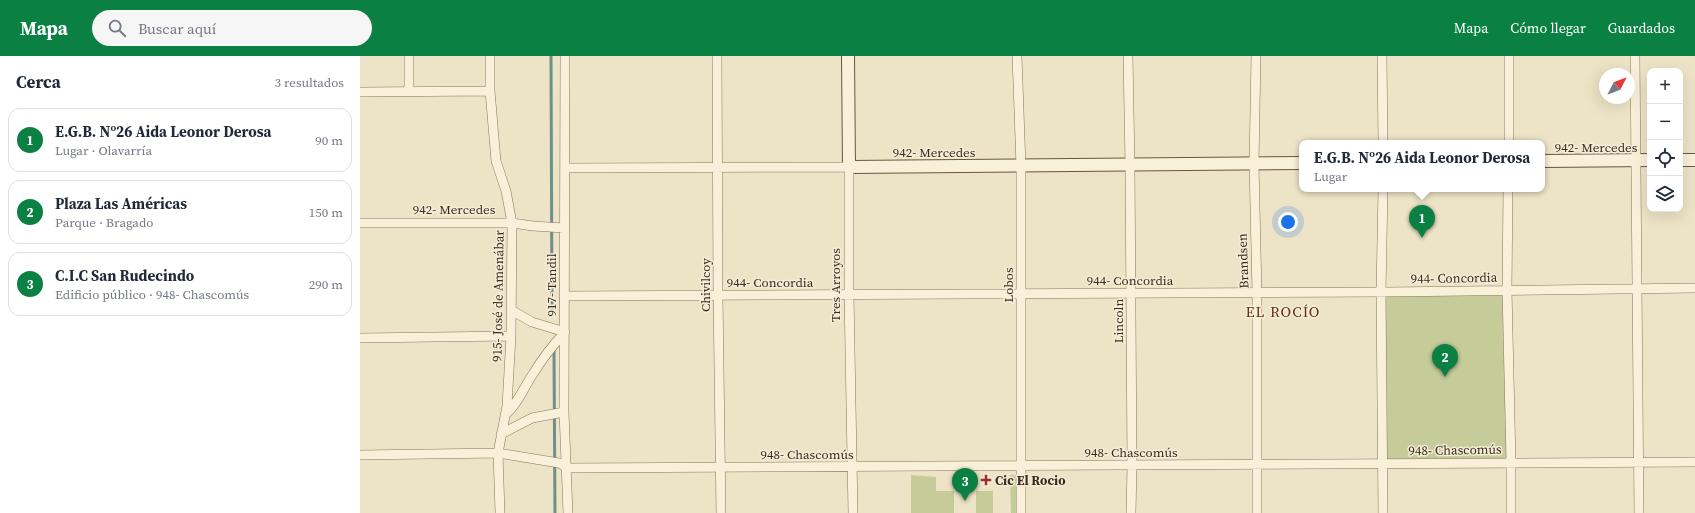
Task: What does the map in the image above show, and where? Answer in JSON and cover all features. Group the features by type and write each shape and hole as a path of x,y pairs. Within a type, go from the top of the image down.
{"main road":[{"name":"Tres Arroyos","path":"848,56 849,167"},
{"name":"942- Mercedes","path":"1545,161 1647,160"},
{"path":"1683,160 1695,160"},
{"name":"942- Mercedes","path":"849,167 1299,163"}],"street":[{"path":"408,56 409,91"},
{"name":"915- José de Amenábar","path":"490,56 490,91 496,161 506,191 512,223 511,336 507,406 498,453 500,513"},
{"name":"917- Tandil","path":"565,56 565,168 556,227 565,296 565,332 557,413 567,468 566,512"},
{"name":"Chivilcoy","path":"717,56 721,513"},
{"name":"Lobos","path":"1017,56 1021,166 1022,513"},
{"name":"Lincoln","path":"1128,56 1131,294 1131,513"},
{"name":"Brandsen","path":"1256,56 1254,164 1258,293 1257,513"},
{"path":"1382,56 1384,140"},
{"path":"1509,56 1509,140"},
{"path":"1635,56 1637,160 1638,513"},
{"path":"360,92 490,91"},
{"name":"942- Mercedes","path":"565,168 849,167"},
{"name":"Tres Arroyos","path":"849,167 849,295 853,513"},
{"path":"1383,192 1381,292 1383,513"},
{"path":"1508,192 1507,290 1511,513"},
{"name":"942- Mercedes","path":"360,223 512,223 556,227"},
{"name":"944- Concordia","path":"565,296 1131,294 1695,288"},
{"path":"505,414 516,405 532,375 548,352 565,332 532,322 511,310"},
{"path":"360,338 511,336"},
{"path":"501,434 532,418 557,413"},
{"path":"360,455 498,453 559,463 567,468"},
{"name":"948- Chascomús","path":"567,468 853,467 1022,464 1132,466 1511,462 1695,462"}],"green space":[{"path":"1507,290 1511,462 1382,464 1381,292"},
{"path":"911,475 936,477 936,491 954,491 954,513 911,513"},
{"path":"1010,475 1017,475 1017,513 1011,513"},
{"path":"976,491 993,491 993,513 976,513"}],"waterway":[{"path":"551,56 552,315"},
{"path":"554,351 555,513"}],"place":[{"name":"E.G.B. Nº26 Aida Leonor Derosa","path":"1422,238"},
{"name":"Plaza Las Américas","path":"1445,377"},
{"name":"Cic El Rocio","path":"986,480"},
{"name":"C.I.C San Rudecindo","path":"965,501"}],"district":[{"name":"EL ROCÍO","path":"1283,311"}]}
